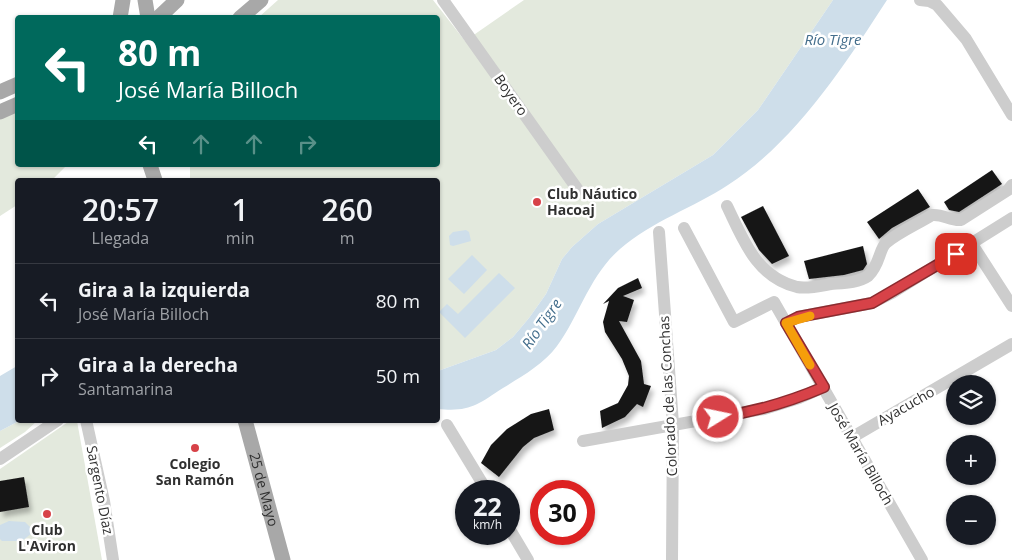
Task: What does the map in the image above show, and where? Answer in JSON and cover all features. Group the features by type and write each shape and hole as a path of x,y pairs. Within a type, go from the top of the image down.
{"main road":[{"path":"120,15 123,0"},
{"path":"145,0 148,15"},
{"path":"161,15 177,0"},
{"path":"244,15 261,0"},
{"path":"0,92 15,85"},
{"path":"0,112 15,105"},
{"name":"25 de Mayo","path":"246,423 283,560"}],"street":[{"name":"Boyero","path":"443,0 578,190"},
{"path":"920,0 929,1 937,5 966,39 1012,115"},
{"path":"727,206 752,257 783,282 798,287 810,287 854,282 866,277 875,269 885,244 932,215 940,215 952,221 961,220 1012,185"},
{"path":"786,323 798,317 872,303 892,293 1012,218"},
{"name":"José María Billoch","path":"684,228 734,322 774,302 922,560"},
{"name":"Colorado de las Conchas","path":"659,232 673,424 672,560"},
{"path":"972,244 1012,306"},
{"name":"Ayacucho","path":"851,438 1012,344"},
{"path":"583,441 764,409 799,398 824,387"},
{"path":"0,459 54,423"},
{"name":"Sargento Díaz","path":"87,423 113,560"},
{"path":"447,425 480,480"},
{"path":"519,545 528,560"}],"shaded area":[{"name":"Club Náutico Hacoaj","path":"278,0 433,0 465,41 524,0 833,0 758,110 713,155 598,224 572,247 562,259 546,294 513,337 496,350 440,370 440,178 190,178 190,167 440,167 440,15 261,15"},
{"path":"15,112 15,167 65,167 54,178 15,178 15,206 0,216 0,118"},
{"path":"15,423 35,423 25,432 0,448 0,431"},
{"name":"Club L'Aviron","path":"67,423 77,423 102,560 0,560 0,469"}],"water":[{"name":"Río Tigre","path":"833,0 887,0 836,76 775,148 728,185 645,230 620,249 600,271 557,346 539,364 473,406 449,410 440,409 440,370 496,350 513,337 546,294 562,259 572,247 598,224 713,155 758,110"},
{"path":"466,230 469,232 471,241 453,246 450,245 449,236 453,232"},
{"path":"472,255 487,270 464,294 448,279"},
{"path":"499,273 515,288 465,338 440,311 447,304 458,314"},
{"path":"15,367 15,423 0,431 0,376"},
{"path":"9,521 25,522 32,529 32,533 22,541 2,541 0,539 0,525"}],"building":[{"path":"992,170 1002,184 959,212 949,210 944,202"},
{"path":"918,189 930,207 892,228 879,239 867,222"},
{"path":"763,206 789,256 772,264 759,250 741,217"},
{"path":"863,246 867,264 863,270 844,275 809,279 804,261"},
{"path":"638,278 642,288 623,296 634,300 627,322 619,321 641,361 644,384 651,386 643,407 637,404 625,417 602,428 600,411 618,403 628,385 629,376 622,359 605,332 603,322 609,301 603,304 618,288"},
{"path":"549,409 554,430 534,438 523,447 499,477 481,463 491,445 507,429 531,414"},
{"name":"Club L'Aviron","path":"24,477 29,507 0,512 0,481"}],"slow traffic":[{"path":"810,316 798,317 786,323 810,365"}],"place":[{"name":"Club Náutico Hacoaj","path":"537,202"},
{"name":"Colegio San Ramón","path":"195,448"},
{"name":"Club L'Aviron","path":"47,514"}],"route":[{"path":"718,417 764,409 799,398 824,387 786,323 798,317 849,309 872,303 956,254"}]}
